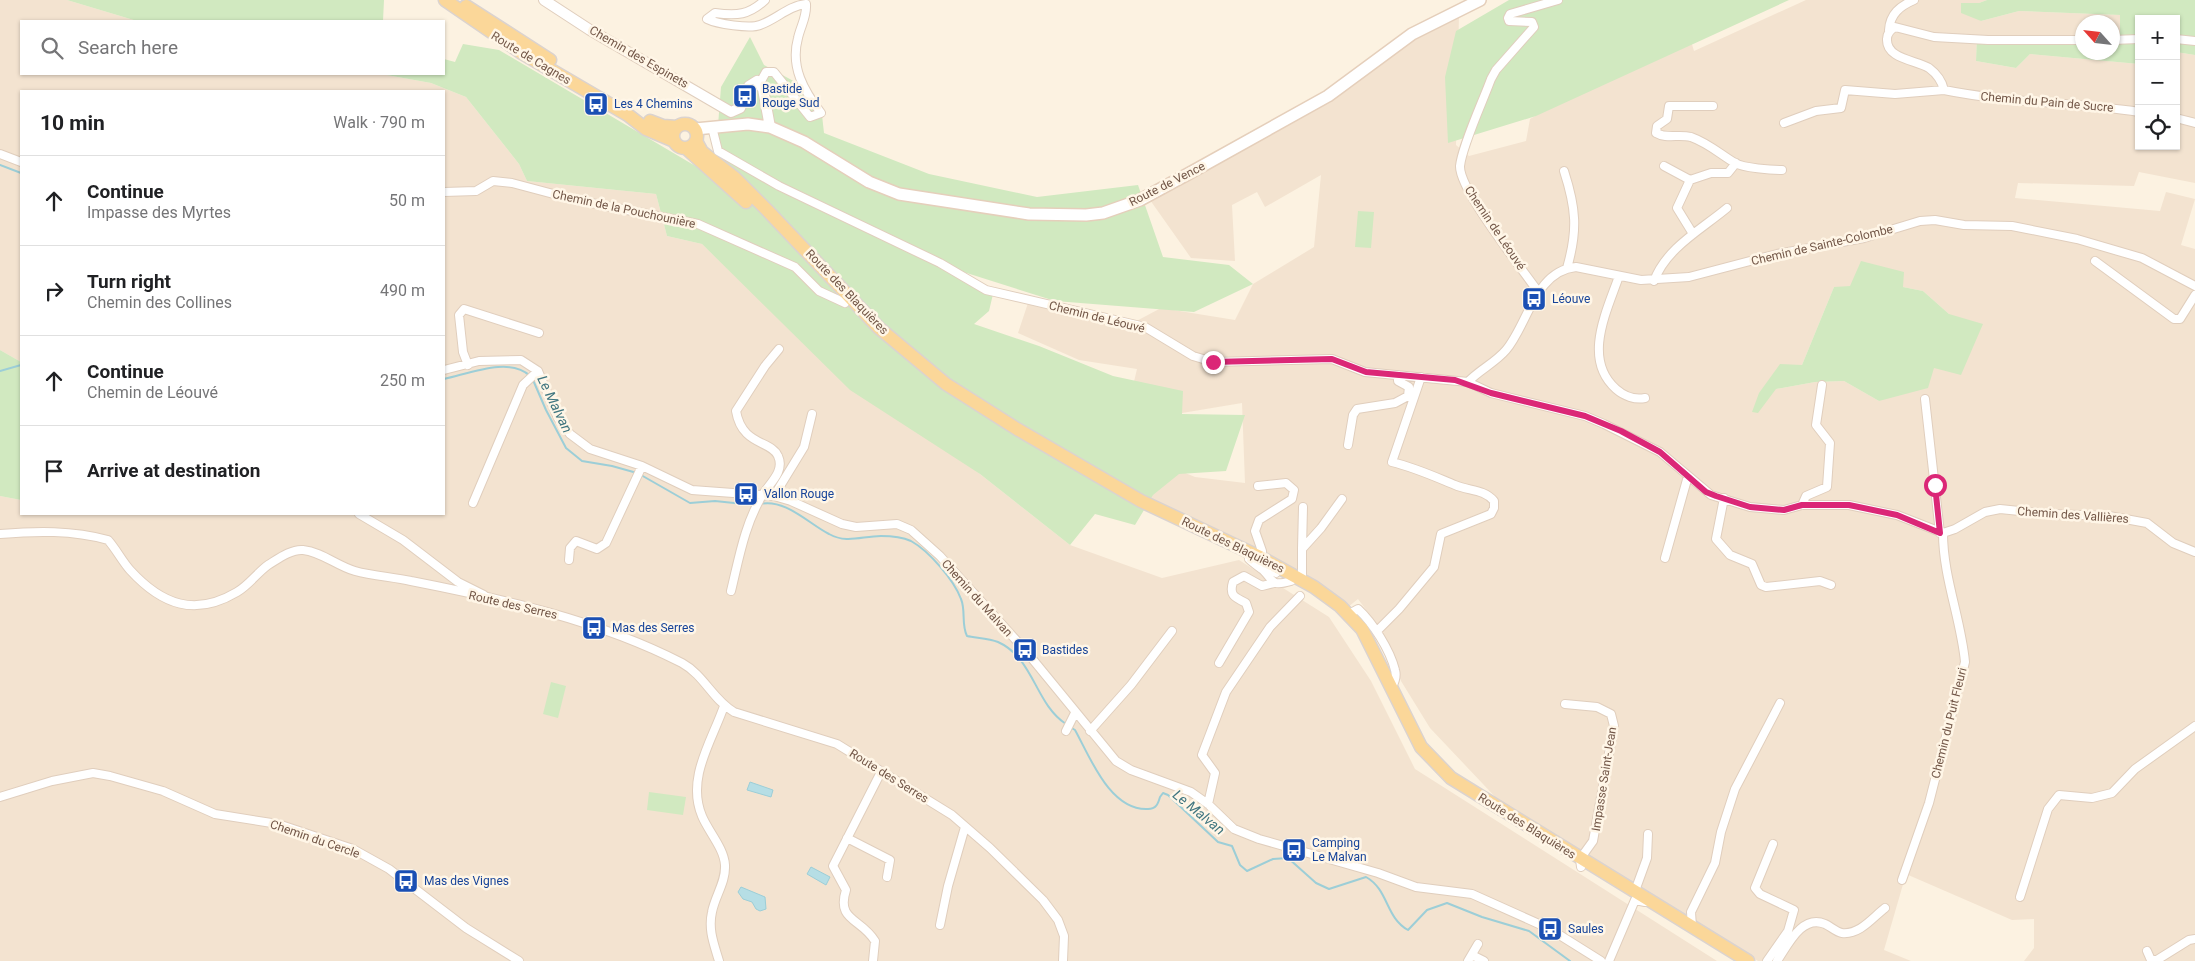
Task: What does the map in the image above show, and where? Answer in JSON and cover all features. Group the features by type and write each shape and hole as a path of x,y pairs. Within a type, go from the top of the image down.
{"main road":[{"name":"Route de Cagnes","path":"445,0 522,53 628,115 646,129 672,140 678,147 694,139 684,124 677,127 655,124 457,0"},
{"name":"Route de Vence","path":"710,127 748,124 770,127 804,142 869,182 899,194 1029,214 1086,216 1140,200 1188,174 1328,96 1351,81 1396,44 1424,27 1480,0"},
{"path":"672,140 673,133 677,127"},
{"path":"694,139 710,127"},
{"name":"Route des Blaquières","path":"694,139 702,152 734,178 823,268 851,304 918,371 972,410 1140,507 1216,544 1254,558 1284,578 1331,598 1362,629 1420,747 1436,765 1466,788 1735,961"},
{"name":"Route des Blaquières","path":"694,139 830,291 851,304 922,366 946,384 1017,429 1141,500 1254,558 1322,600 1338,613 1359,638 1410,742 1434,773 1447,785 1478,805 1581,863"},
{"name":"Route des Blaquières","path":"1635,896 1674,916 1748,961"}],"street":[{"name":"Chemin des Espinets","path":"544,0 590,30 731,112 740,108 749,86 756,81"},
{"path":"756,81 761,81 766,72 774,72 810,117 821,113 799,79 795,56 798,38 806,15 806,4 796,5 759,26 715,23 707,19 715,13 738,16 755,9 765,0"},
{"name":"Chemin de Léouvé","path":"1539,293 1486,218 1464,182 1460,167 1491,79 1496,70 1534,27 1532,22 1509,21 1510,14 1558,0"},
{"path":"1914,0 1896,11 1886,37 1888,46 1892,53 1928,68 1942,82 1944,90"},
{"path":"1890,30 1895,27 1934,36 1988,40 2075,40"},
{"path":"2180,39 2195,41"},
{"path":"2120,40 2135,40"},
{"path":"756,81 763,89 770,127"},
{"name":"Chemin du Pain de Sucre","path":"1784,123 1816,111 1842,108 1845,90 1895,94 1944,90 2023,102 2108,107 2135,111"},
{"path":"1713,106 1669,106 1667,119 1656,126 1656,133 1662,136 1692,138 1712,147 1736,164 1782,170"},
{"path":"2180,119 2195,123"},
{"name":"Chemin de Léouvé","path":"710,127 718,151 778,186 940,264 986,290 1145,327 1193,356 1213,362 1332,359 1366,372 1468,382 1491,393 1585,416 1604,424 1660,452 1711,495 1750,507 1784,510 1802,505 1849,505 1883,512 1944,532"},
{"path":"0,154 20,162"},
{"path":"1693,234 1677,208 1690,180 1711,172 1726,174 1736,164"},
{"path":"1664,166 1690,180"},
{"path":"1564,171 1575,212 1576,230 1568,268"},
{"name":"Chemin de la Pouchounière","path":"445,192 476,191 493,181 512,183 576,200 698,224 795,267 830,291"},
{"path":"1654,281 1664,262 1693,234 1727,208"},
{"name":"Chemin de Sainte-Colombe","path":"1619,276 1654,281 1696,275 1777,254 1864,238 1920,221 1935,220 1964,226 2012,226 2077,239 2142,258 2195,286"},
{"path":"2096,261 2174,318 2180,319 2195,295"},
{"path":"1468,382 1507,349 1539,293 1559,272 1576,267 1619,276 1599,339 1600,365 1611,384 1619,392 1629,397 1645,398"},
{"path":"823,268 830,291"},
{"path":"468,365 463,352 459,315 464,309 540,333"},
{"path":"731,591 748,523 779,472 778,455 748,436 737,420 736,411 765,366 779,349"},
{"path":"445,370 487,360 521,360 533,375 523,385 473,503"},
{"name":"Chemin du Malvan","path":"533,375 558,418 579,443 640,472 692,490 760,502 774,496 791,501 842,524 856,526 897,524 911,530 940,556 1025,650 1073,717 1090,731 1116,761 1131,770 1191,792 1208,804 1234,829 1259,839 1378,873 1416,887 1472,894 1550,929 1601,961"},
{"path":"1348,445 1357,409 1395,403 1408,396 1409,387 1398,381 1398,375"},
{"path":"1377,631 1399,609 1434,567 1441,534 1491,514 1494,508 1494,501 1482,492 1457,486 1425,471 1392,462 1420,376"},
{"path":"1802,505 1806,496 1827,486 1830,443 1816,425 1822,385"},
{"name":"Chemin du Puit Fleuri","path":"1902,880 1929,803 1965,662 1963,639 1949,580 1925,399"},
{"path":"774,496 804,447 812,414"},
{"path":"569,560 570,548 576,541 598,549 606,543 640,472"},
{"path":"1665,558 1688,476"},
{"path":"1254,558 1262,551 1256,531 1260,520 1292,498 1294,490 1286,483 1258,486"},
{"path":"1724,498 1716,539 1730,555 1752,564 1761,585 1766,588 1820,581 1831,585"},
{"path":"1219,663 1249,612 1246,603 1234,598 1231,593 1233,582 1244,576 1262,586 1284,578 1302,549 1322,528 1342,499"},
{"path":"1302,549 1303,507"},
{"name":"Chemin des Vallières","path":"1944,532 1986,512 2000,508 2050,514 2109,516 2147,523 2173,543 2195,552"},
{"path":"361,515 404,540 458,582 482,593 488,598"},
{"name":"Route des Serres","path":"0,534 41,531 68,532 108,540 129,569 150,589 181,605 193,606 218,602 239,591 262,569 282,556 301,550 318,554 354,571 548,611 626,640 684,664 697,674 724,706 734,712 837,744 952,815 1043,900 1058,920 1064,936 1063,961"},
{"path":"1208,804 1216,773 1202,754 1226,692 1270,627 1300,596"},
{"path":"1322,600 1349,614"},
{"path":"1349,614 1358,609 1377,631 1395,670 1395,680 1391,690"},
{"path":"1349,614 1350,620 1360,633 1359,638"},
{"path":"1090,731 1131,685 1172,631"},
{"path":"1692,927 1691,912 1715,863 1721,832 1735,789 1780,702"},
{"name":"Impasse Saint-Jean","path":"1565,704 1597,707 1612,714 1614,726 1593,842 1581,863"},
{"path":"719,961 710,931 712,911 721,890 725,864 723,856 701,814 696,791 701,765 724,706"},
{"path":"1066,730 1073,717"},
{"path":"2020,897 2048,808 2059,795 2092,798 2112,793 2135,769 2195,726"},
{"path":"872,961 875,941 845,912 842,901 846,890 834,866 881,772"},
{"name":"Chemin du Cercle","path":"0,797 52,782 93,774 110,776 163,791 215,814 278,824 352,849 389,869 466,928 519,961"},
{"path":"940,925 948,886 965,826"},
{"path":"1609,961 1635,896 1647,858 1648,834"},
{"path":"848,838 890,860 887,877"},
{"path":"1767,961 1788,931 1794,910 1760,894 1755,888 1773,844"},
{"path":"1777,961 1801,927 1807,923 1814,921 1825,924 1842,933 1850,932 1865,926 1885,908"},
{"path":"2147,952 2151,960 2156,960 2189,940 2195,939"},
{"path":"1478,944 1470,958 1484,961"}],"shaded area":[{"path":"0,0 67,0 134,20 20,20 20,75 387,75 431,83 466,97 519,164 527,181 656,194 667,236 702,244 762,302 1070,545 1162,578 1239,560 1329,617 1371,681 1415,769 1717,961 0,961 0,496 20,500 20,515 445,515 445,90 20,90 20,361 0,350"},
{"path":"1806,0 1987,0 1979,3 1961,3 1981,21 2019,11 2120,15 2075,15 2075,36 1977,35 1976,61 2016,68 2030,54 2075,58 2075,60 2135,64 2135,150 2180,150 2180,53 2195,55 2195,183 2139,172 2134,186 2018,183 2015,198 2160,211 2166,192 2195,199 2181,245 2195,249 2195,961 2024,961 2034,948 2034,919 2012,920 1906,874 1884,950 1911,961 1758,961 1500,802 1430,728 1401,681 1381,630 1358,599 1348,607 1113,479 1132,451 1195,477 1245,483 1242,403 1176,414 1132,390 1137,369 1079,360 1018,333 1028,303 1129,325 1161,308 1235,320 1253,284 1314,247 1321,175 1265,207 1257,192 1232,205 1235,261 1191,258 1150,200 1352,87 1400,46 1459,15 1456,145 1469,156 1526,141 1530,119 1632,60 1691,41 1694,51","holes":["1834,287 1903,287 1923,291 1949,314 1879,401 1844,381 1815,382 1776,389 1802,365"]}],"green space":[{"path":"67,0 384,0 383,20 134,20"},
{"path":"1509,0 1789,0 1536,116 1448,143 1445,77 1456,31"},
{"path":"1987,0 2195,0 2195,55 2180,53 2180,15 2135,15 2135,64 2095,60 2120,60 2120,15 2019,11 1981,21 1961,13 1961,3 1979,3"},
{"path":"1977,35 2075,36 2075,58 2030,54 2016,68 1976,61"},
{"path":"750,37 764,65 810,90 821,106 824,133 929,174 1037,197 1138,185 1163,257 1229,265 1253,284 1194,312 1055,301 954,269 994,290 989,311 974,324 1039,346 1113,376 1183,391 1182,414 1245,415 1226,471 1179,474 1153,495 1135,525 1095,514 1070,545 980,474 850,390 702,244 667,236 656,194 527,181 519,164 466,97 431,83 387,75 445,75 445,59 455,62 463,44 499,50 714,177 721,87"},
{"path":"1358,211 1374,212 1371,248 1355,247"},
{"path":"1861,261 1904,272 1903,287 1923,291 1949,314 1983,324 1961,375 1934,368 1928,388 1879,401 1844,381 1815,382 1776,389 1758,413 1752,412 1759,393 1780,364 1802,365 1834,287 1850,286"},
{"path":"0,350 20,361 20,500 0,496"},
{"path":"551,682 566,686 558,718 543,714"},
{"path":"649,792 686,797 683,815 647,810"}],"water":[{"path":"750,782 773,790 771,797 747,790"},
{"path":"811,867 830,877 826,885 807,874"},
{"path":"741,887 765,897 766,909 760,911 756,909 752,902 743,899 738,892"}],"waterway":[{"name":"Le Malvan","path":"0,165 20,173"},
{"path":"0,371 20,365"},
{"name":"Le Malvan","path":"445,379 488,368 500,367 512,367 522,370 530,376"},
{"name":"Le Malvan","path":"533,380 566,448 582,461 612,466 637,473"},
{"name":"Le Malvan","path":"641,475 690,503 715,501 753,505"},
{"name":"Le Malvan","path":"760,504 769,503 788,508 821,530 842,539 874,536 893,537 911,541 918,546 940,567 958,591 963,608 964,627 967,636 998,642 1010,649 1027,670 1047,705 1066,724"},
{"name":"Le Malvan","path":"1070,727 1075,730 1103,780 1112,792 1123,801 1135,807 1151,809 1156,806 1163,793 1168,795 1218,842 1232,846 1240,865 1247,871 1273,859 1288,858 1316,883 1329,889 1366,877 1379,889 1395,918 1408,930 1427,910 1447,903 1482,917 1529,931 1570,961"}],"place":[{"name":"Bastide Rouge Sud","path":"745,96"},
{"name":"Les 4 Chemins","path":"596,104"},
{"name":"Léouve","path":"1534,299"},
{"name":"Vallon Rouge","path":"746,494"},
{"name":"Mas des Serres","path":"594,628"},
{"name":"Bastides","path":"1025,650"},
{"name":"Camping Le Malvan","path":"1294,850"},
{"name":"Mas des Vignes","path":"406,881"},
{"name":"Saules","path":"1550,929"}],"route":[{"path":"1213,362 1244,363 1285,359 1332,359 1366,372 1468,382 1491,393 1585,416 1627,434 1660,452 1711,495 1750,507 1784,510 1802,505 1849,505 1897,515 1940,533 1935,485"}]}
